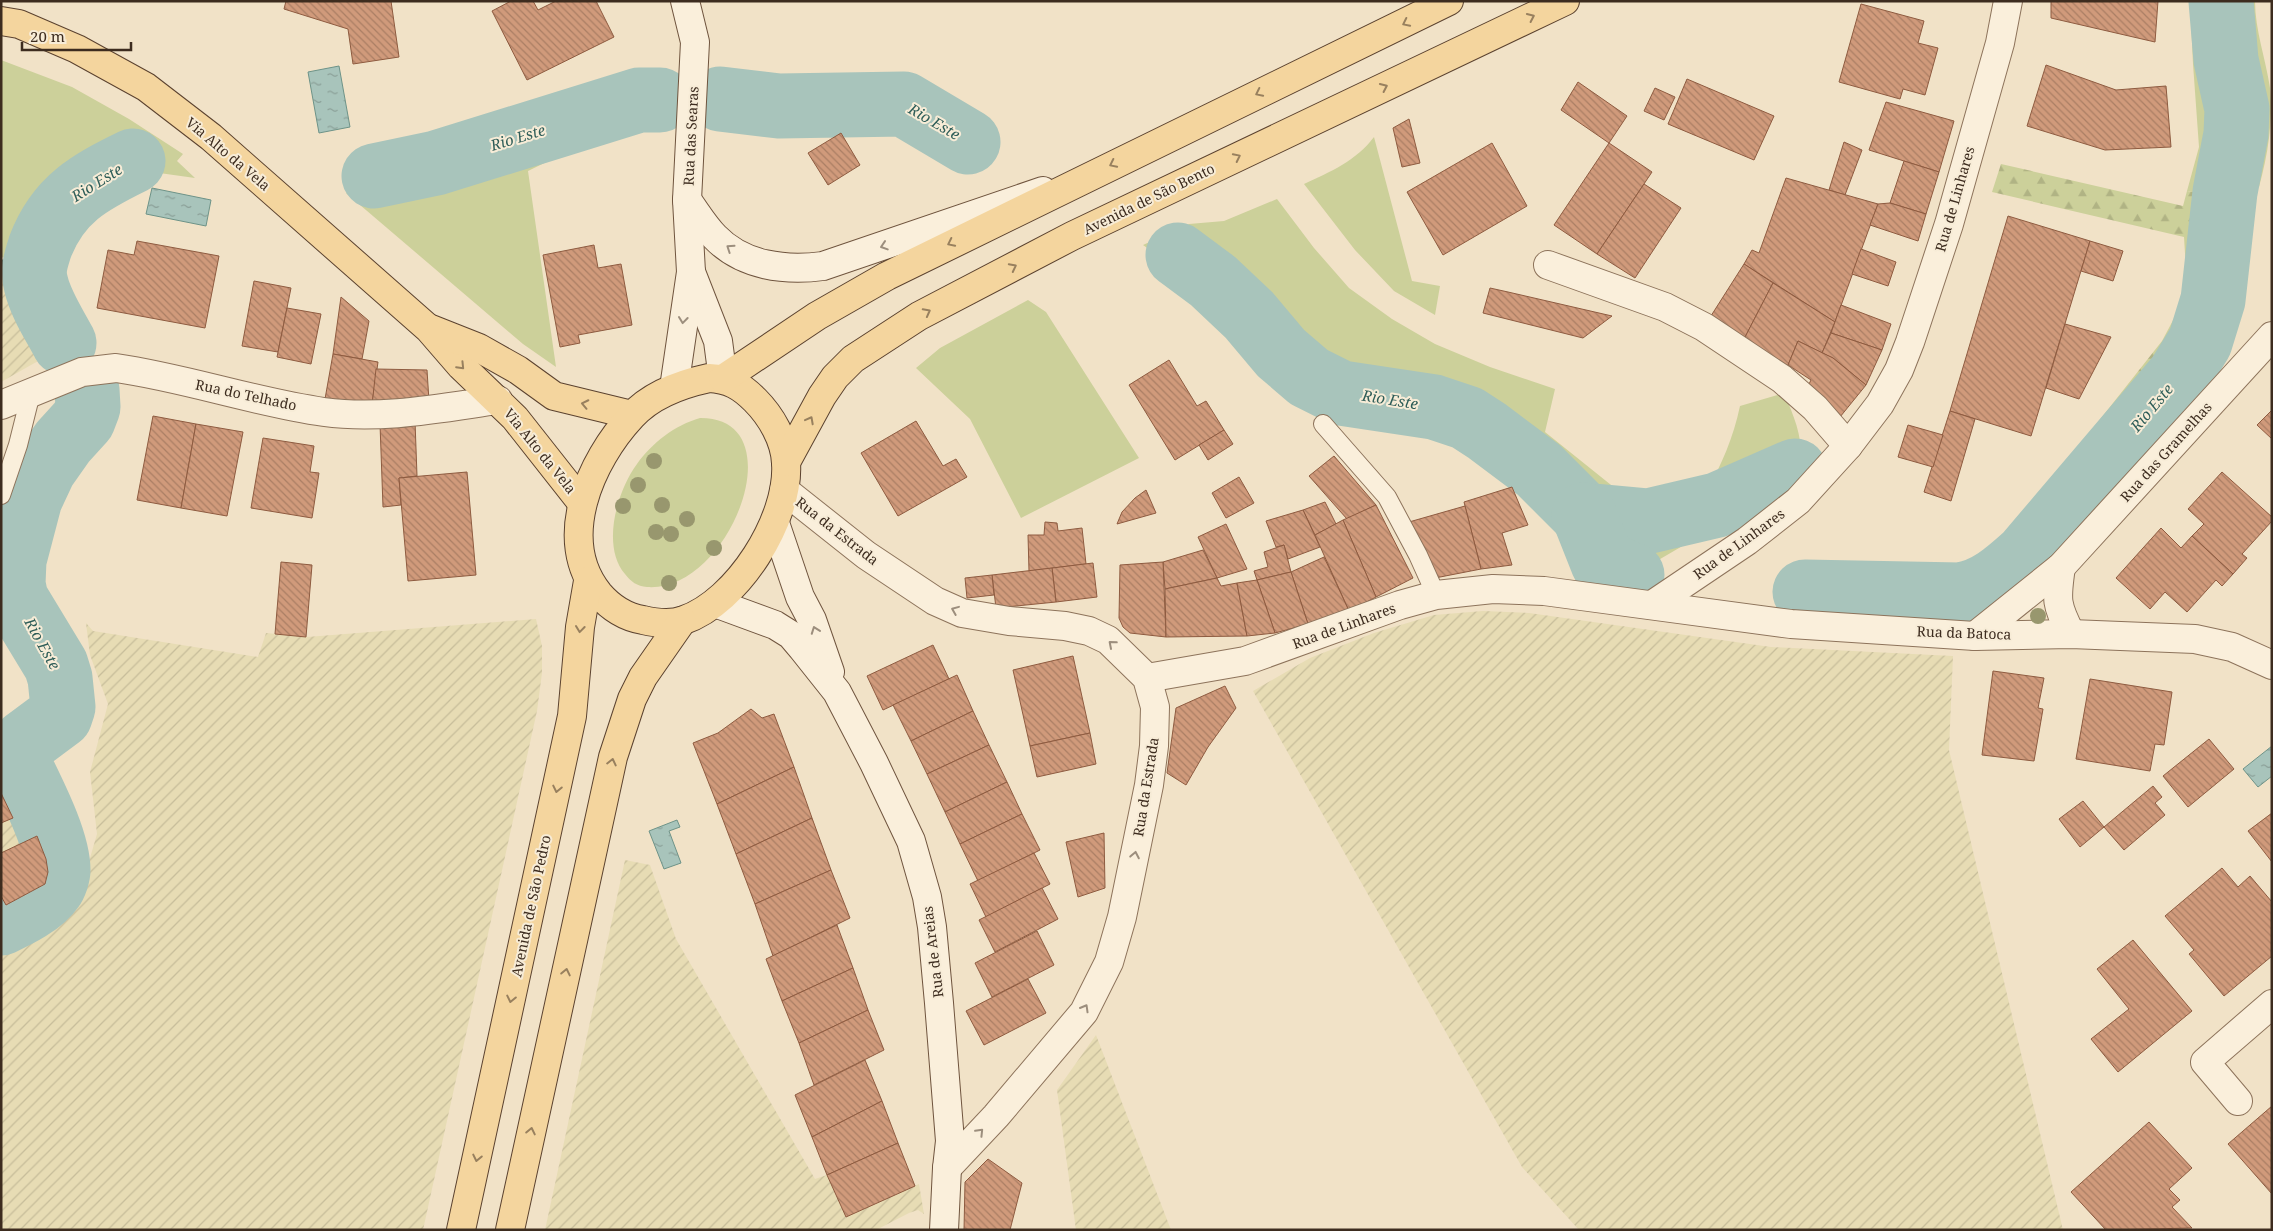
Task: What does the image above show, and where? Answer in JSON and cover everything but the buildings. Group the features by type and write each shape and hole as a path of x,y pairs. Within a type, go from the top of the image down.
{"main road":[{"path":"723,379 817,316 887,276 1449,1"},
{"name":"Avenida de São Bento","path":"786,462 822,396 835,377 853,359 918,316 1072,236 1565,1"},
{"name":"Via Alto da Vela","path":"1,21 19,24 77,49 146,87 211,137 430,329 461,366 515,418 582,503"},
{"name":"Via Alto da Vela","path":"430,329 479,348 518,370 554,396"},
{"name":"Avenida de São Pedro","path":"723,379 748,394 766,412 777,430 786,462 784,490 775,523 754,560 715,603 698,614 682,621 661,623 624,615 606,603 588,581 582,567 578,528 582,503 591,478 632,415 659,395 700,380 723,379"},
{"name":"Via Alto da Vela","path":"498,400 535,395 554,396 632,415"},
{"name":"Avenida de São Pedro","path":"461,1230 570,726 580,627 588,581"},
{"name":"Avenida de São Pedro","path":"510,1230 613,757 632,698 643,677 682,621"}],"street":[{"name":"Rua das Searas","path":"674,388 691,272 687,200 695,42 684,1"},
{"name":"Rua de Linhares","path":"1147,678 1246,661 1400,605 1436,595 1493,589 1544,590 1652,605 1747,541 1798,501 1848,446 1880,404 1899,370 1949,224 2000,43 2008,1"},
{"path":"687,200 717,238 739,254 778,268 802,269 823,266 1008,202 1080,180"},
{"path":"1548,265 1665,307 1704,327 1782,378 1815,408 1848,446"},
{"name":"Rua das Searas","path":"691,272 718,341 723,379"},
{"name":"Rua das Gramelhas","path":"1975,636 2061,567 2272,336"},
{"name":"Rua do Telhado","path":"1,404 82,372 116,368 324,412 372,414 498,400"},
{"name":"Rua da Estrada","path":"784,490 866,554 935,601 962,613 1010,622 1065,626 1089,631 1108,640 1147,678 1155,708 1154,746 1149,786 1122,917 1109,962 1084,1012 996,1116 947,1168"},
{"name":"Rua de Areias","path":"775,523 800,597 812,620 837,692 911,840 927,897 932,927 950,1141 944,1230"},
{"path":"2061,567 2058,609 2071,634"},
{"name":"Rua de Areias","path":"715,603 775,625 791,635 837,692"},
{"name":"Rua da Batoca","path":"1652,605 1791,624 1975,636 2071,634 2195,639 2232,647 2272,665"},
{"path":"2238,1101 2205,1062 2272,1004"}],"lane":[{"path":"1,495 18,445 31,393"},
{"path":"1323,424 1387,497 1418,554 1436,595"}],"shaded area":[{"path":"1,273 16,277 26,288 54,352 1,382"},
{"path":"1483,611 1529,613 1771,647 1953,656 1949,750 2063,1230 1579,1230 1522,1167 1253,691 1310,658 1374,633 1434,615"},
{"path":"536,619 542,646 542,673 537,711 423,1230 1,1230 1,941 78,899 97,834 90,772 108,704 90,655 86,623 93,631 258,657 266,633 307,637"},
{"path":"12,736 5,753 42,847 48,872 45,884 1,908 1,740"},
{"path":"625,860 650,865 676,939 815,1179 827,1175 846,1217 919,1184 924,1214 918,1210 909,1213 876,1230 545,1230"},
{"path":"1096,1035 1171,1230 1076,1230 1057,1090"}],"green space":[{"path":"2190,1 2214,1 2217,58 2230,111 2230,141 2215,196 2187,191 2199,147"},
{"path":"2230,1 2255,1 2255,12 2270,88 2271,114 2269,138 2259,187 2236,182 2244,143 2246,110 2233,48"},
{"path":"1,60 72,87 129,119 183,154 177,161 195,178 145,171 139,173 131,153 111,161 78,180 53,207 43,223 28,261 1,257"},
{"path":"661,109 661,121 579,146 528,171 556,367 523,344 346,193 412,182 477,167 607,123"},
{"path":"1374,137 1412,281 1440,286 1435,315 1394,291 1355,250 1304,184 1351,159"},
{"path":"2001,164 2183,206 2187,191 2215,196 2200,293 2189,333 2170,364 2070,485 2025,543 1996,566 1971,581 1933,586 1791,580 1801,567 1930,574 1962,568 1989,559 2016,536 2053,479 2162,341 2179,309 2186,270 2184,237 1992,192"},
{"path":"1277,199 1314,248 1349,288 1392,319 1435,344 1490,367 1555,389 1545,432 1636,505 1706,493 1726,451 1740,406 1784,393 1800,438 1801,468 1782,488 1643,569 1625,575 1610,576 1577,572 1573,541 1512,487 1455,427 1399,413 1350,405 1322,411 1278,384 1255,362 1222,316 1184,274 1143,245 1189,224 1224,221"},
{"path":"1028,300 1046,312 1139,458 1021,518 970,419 916,368 940,348"},
{"path":"700,418 729,425 744,445 748,473 741,504 726,536 704,563 677,581 647,587 637,585 625,574 618,562 614,549 614,519 623,489 637,464 657,442 673,430"}],"water":[{"path":"339,66 350,127 319,133 308,72"},
{"path":"152,188 211,200 206,226 146,214"},
{"path":"2272,746 2272,776 2258,787 2243,769"},
{"path":"677,820 680,827 669,831 681,863 664,869 649,831"}],"waterway":[{"name":"Rio Este","path":"1805,592 1960,595 1987,586 2026,556 2179,376 2200,342 2213,300 2225,192 2236,134 2237,109 2226,60 2221,1"},
{"name":"Rio Este","path":"720,99 779,106 904,104 968,142"},
{"name":"Rio Este","path":"374,176 436,163 639,100 660,100"},
{"name":"Rio Este","path":"64,343 38,292 34,270 40,247 47,230 66,204 89,185 133,161"},
{"name":"Rio Este","path":"1178,255 1213,281 1249,315 1281,353 1309,377 1341,393 1434,407 1467,418 1539,470 1584,515 1649,521 1717,505 1795,471"},
{"path":"1,265 33,266"},
{"name":"Rio Este","path":"1,923 22,913 42,899 53,886 58,872 54,845 38,803 20,766 18,752 25,742 60,716 63,707 60,678 56,665 16,599 13,584 14,560 30,499 44,469 63,442 83,420 88,407 87,390"},
{"path":"1584,515 1603,563 1632,575"}]}
